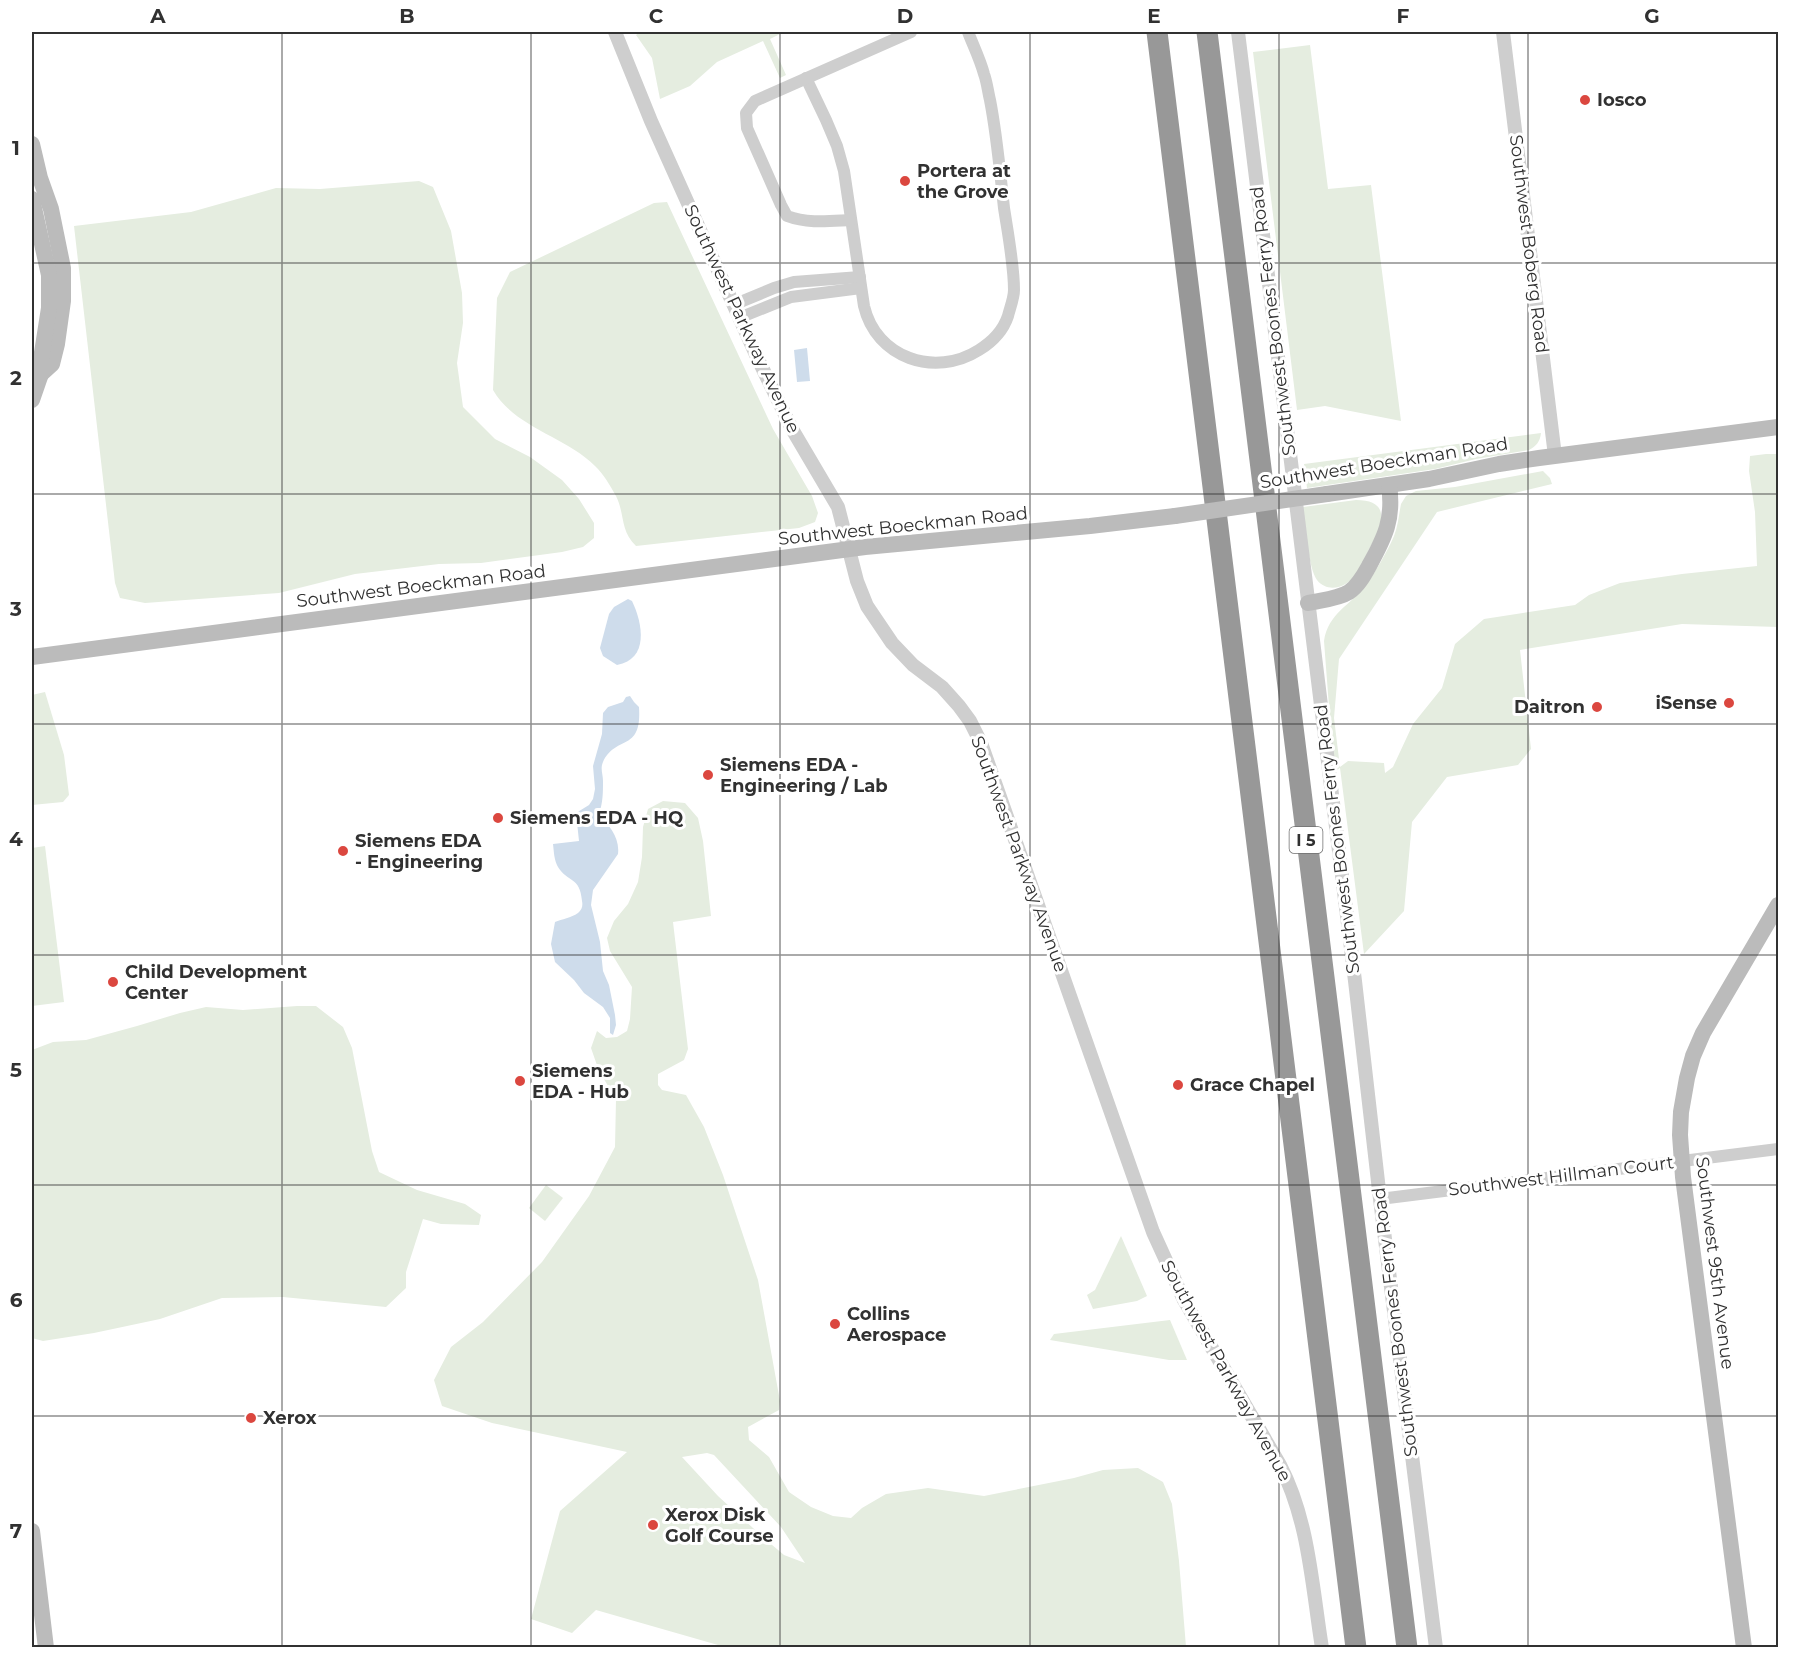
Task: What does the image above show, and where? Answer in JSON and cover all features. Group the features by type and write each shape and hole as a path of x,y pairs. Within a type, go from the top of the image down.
{"highway":[{"path":"1157,32 1356,1647"},
{"name":"I 5","path":"1207,32 1407,1647"}],"main road":[{"path":"32,144 55,225 63,268 63,301 57,344 52,364 41,374"},
{"path":"32,199 49,275 49,308 41,359 41,374 32,400"},
{"name":"Southwest Boeckman Road","path":"32,657 850,549 1175,516 1429,479 1499,464 1779,427"},
{"path":"1308,603 1342,595 1351,591 1358,584 1388,528 1391,504 1389,485"},
{"name":"Southwest 95th Avenue","path":"1744,1647 1682,1160 1681,1112 1693,1056 1703,1033 1779,905"},
{"path":"32,1531 46,1647"}],"street":[{"name":"Southwest Parkway Avenue","path":"615,32 651,121 736,312 792,429 836,502 862,595 878,624 892,643 913,665 942,687 953,699 970,721 981,743 1153,1232 1184,1300 1280,1465 1292,1491 1303,1529 1322,1647"},
{"path":"852,220 801,221 788,216 747,128 746,113 755,101 911,32"},
{"path":"806,78 837,146 846,181 867,319 876,333 895,352 920,361 958,360 971,355 992,341 998,334 1007,319 1014,288 994,123 985,75 968,32"},
{"name":"Southwest Boones Ferry Road","path":"1238,32 1436,1647"},
{"name":"Southwest Boberg Road","path":"1503,32 1555,456"},
{"path":"736,312 790,297 861,282"},
{"name":"Southwest Hillman Court","path":"1380,1199 1779,1149"}],"shaded area":[{"path":"640,32 784,32 770,39 786,75 780,78 763,41 717,62 690,86 660,99 652,58 636,35"},
{"path":"1310,45 1328,189 1371,185 1401,421 1325,406 1297,410 1253,52"},
{"path":"419,181 433,187 451,231 462,293 463,323 457,363 463,407 495,439 530,457 562,480 579,499 594,523 594,538 583,547 562,552 481,563 439,564 355,574 279,593 145,603 120,598 115,583 74,226 191,212 276,188 320,189"},
{"path":"667,202 773,429 812,496 818,513 815,522 799,528 636,546 627,534 616,496 598,469 570,447 514,414 493,390 497,298 510,272 654,203"},
{"path":"1541,433 1540,439 1529,450 1435,469 1307,488 1304,464"},
{"path":"1778,454 1778,627 1682,624 1520,650 1531,749 1518,765 1447,777 1412,822 1404,911 1364,954 1340,768 1334,772 1324,641 1330,623 1366,585 1381,561 1394,536 1401,504 1406,496 1416,491 1455,487 1543,471 1552,484 1437,512 1339,659 1334,718 1340,767 1348,761 1384,763 1385,773 1393,767 1413,724 1442,688 1455,644 1484,619 1575,605 1589,595 1620,583 1757,566 1755,512 1749,471 1750,456"},
{"path":"1356,500 1368,501 1376,505 1380,510 1380,524 1363,562 1352,579 1338,587 1327,587 1317,580 1311,566 1303,507"},
{"path":"45,692 64,755 69,795 63,802 32,805 32,695"},
{"path":"663,801 685,803 698,818 703,841 711,916 673,922 688,1049 684,1060 658,1074 658,1085 662,1090 686,1095 704,1127 723,1175 758,1280 780,1401 779,1410 748,1427 749,1440 769,1457 789,1492 811,1507 833,1516 851,1518 862,1508 886,1494 928,1488 984,1496 1103,1470 1138,1468 1163,1482 1172,1504 1186,1647 725,1647 596,1610 572,1633 531,1619 560,1511 627,1452 492,1423 442,1406 434,1380 451,1347 483,1322 542,1262 589,1196 615,1147 616,1099 599,1071 591,1048 597,1031 606,1038 617,1037 627,1031 630,1019 632,987 610,951 607,938 614,921 628,904 638,882 643,827 648,809","holes":["707,1453 714,1455 781,1527 805,1563 784,1555 765,1539 718,1496 682,1457"]},
{"path":"45,846 64,1002 32,1006 32,848"},
{"path":"316,1006 343,1027 352,1048 372,1151 379,1172 417,1190 465,1204 481,1215 479,1225 441,1224 423,1219 406,1272 406,1288 386,1307 283,1297 222,1298 160,1319 94,1333 43,1341 32,1338 32,1050 53,1042 86,1040 206,1007 243,1010"},
{"path":"546,1185 563,1198 545,1221 529,1208"},
{"path":"1121,1236 1147,1296 1137,1301 1093,1309 1087,1295 1095,1290"},
{"path":"1170,1320 1187,1360 1169,1360 1050,1340 1054,1334"}],"water":[{"path":"807,348 810,381 797,382 794,350"},
{"path":"628,599 632,601 636,610 641,639 634,656 617,665 603,656 600,648 609,614 614,607"},
{"path":"630,696 639,707 636,731 627,741 608,753 602,767 603,794 599,814 616,837 618,854 593,890 591,905 600,942 603,971 609,985 615,1015 616,1025 613,1035 610,1033 610,1018 603,1007 584,993 555,962 551,944 555,922 578,913 582,905 579,887 562,872 557,864 553,844 579,841 576,813 589,805 593,799 595,789 593,766 602,734 603,713 608,707 623,702 626,697"}],"place":[{"name":"Iosco","path":"1585,100"},
{"name":"Portera at the Grove","path":"905,181"},
{"name":"iSense","path":"1729,703"},
{"name":"Daitron","path":"1597,707"},
{"name":"Siemens EDA - Engineering / Lab","path":"708,775"},
{"name":"Siemens EDA - HQ","path":"498,818"},
{"name":"Siemens EDA - Engineering","path":"343,851"},
{"name":"Child Development Center","path":"113,982"},
{"name":"Siemens EDA - Hub","path":"520,1081"},
{"name":"Grace Chapel","path":"1178,1085"},
{"name":"Collins Aerospace","path":"835,1324"},
{"name":"Xerox","path":"251,1418"},
{"name":"Xerox Disk Golf Course","path":"653,1525"}]}
